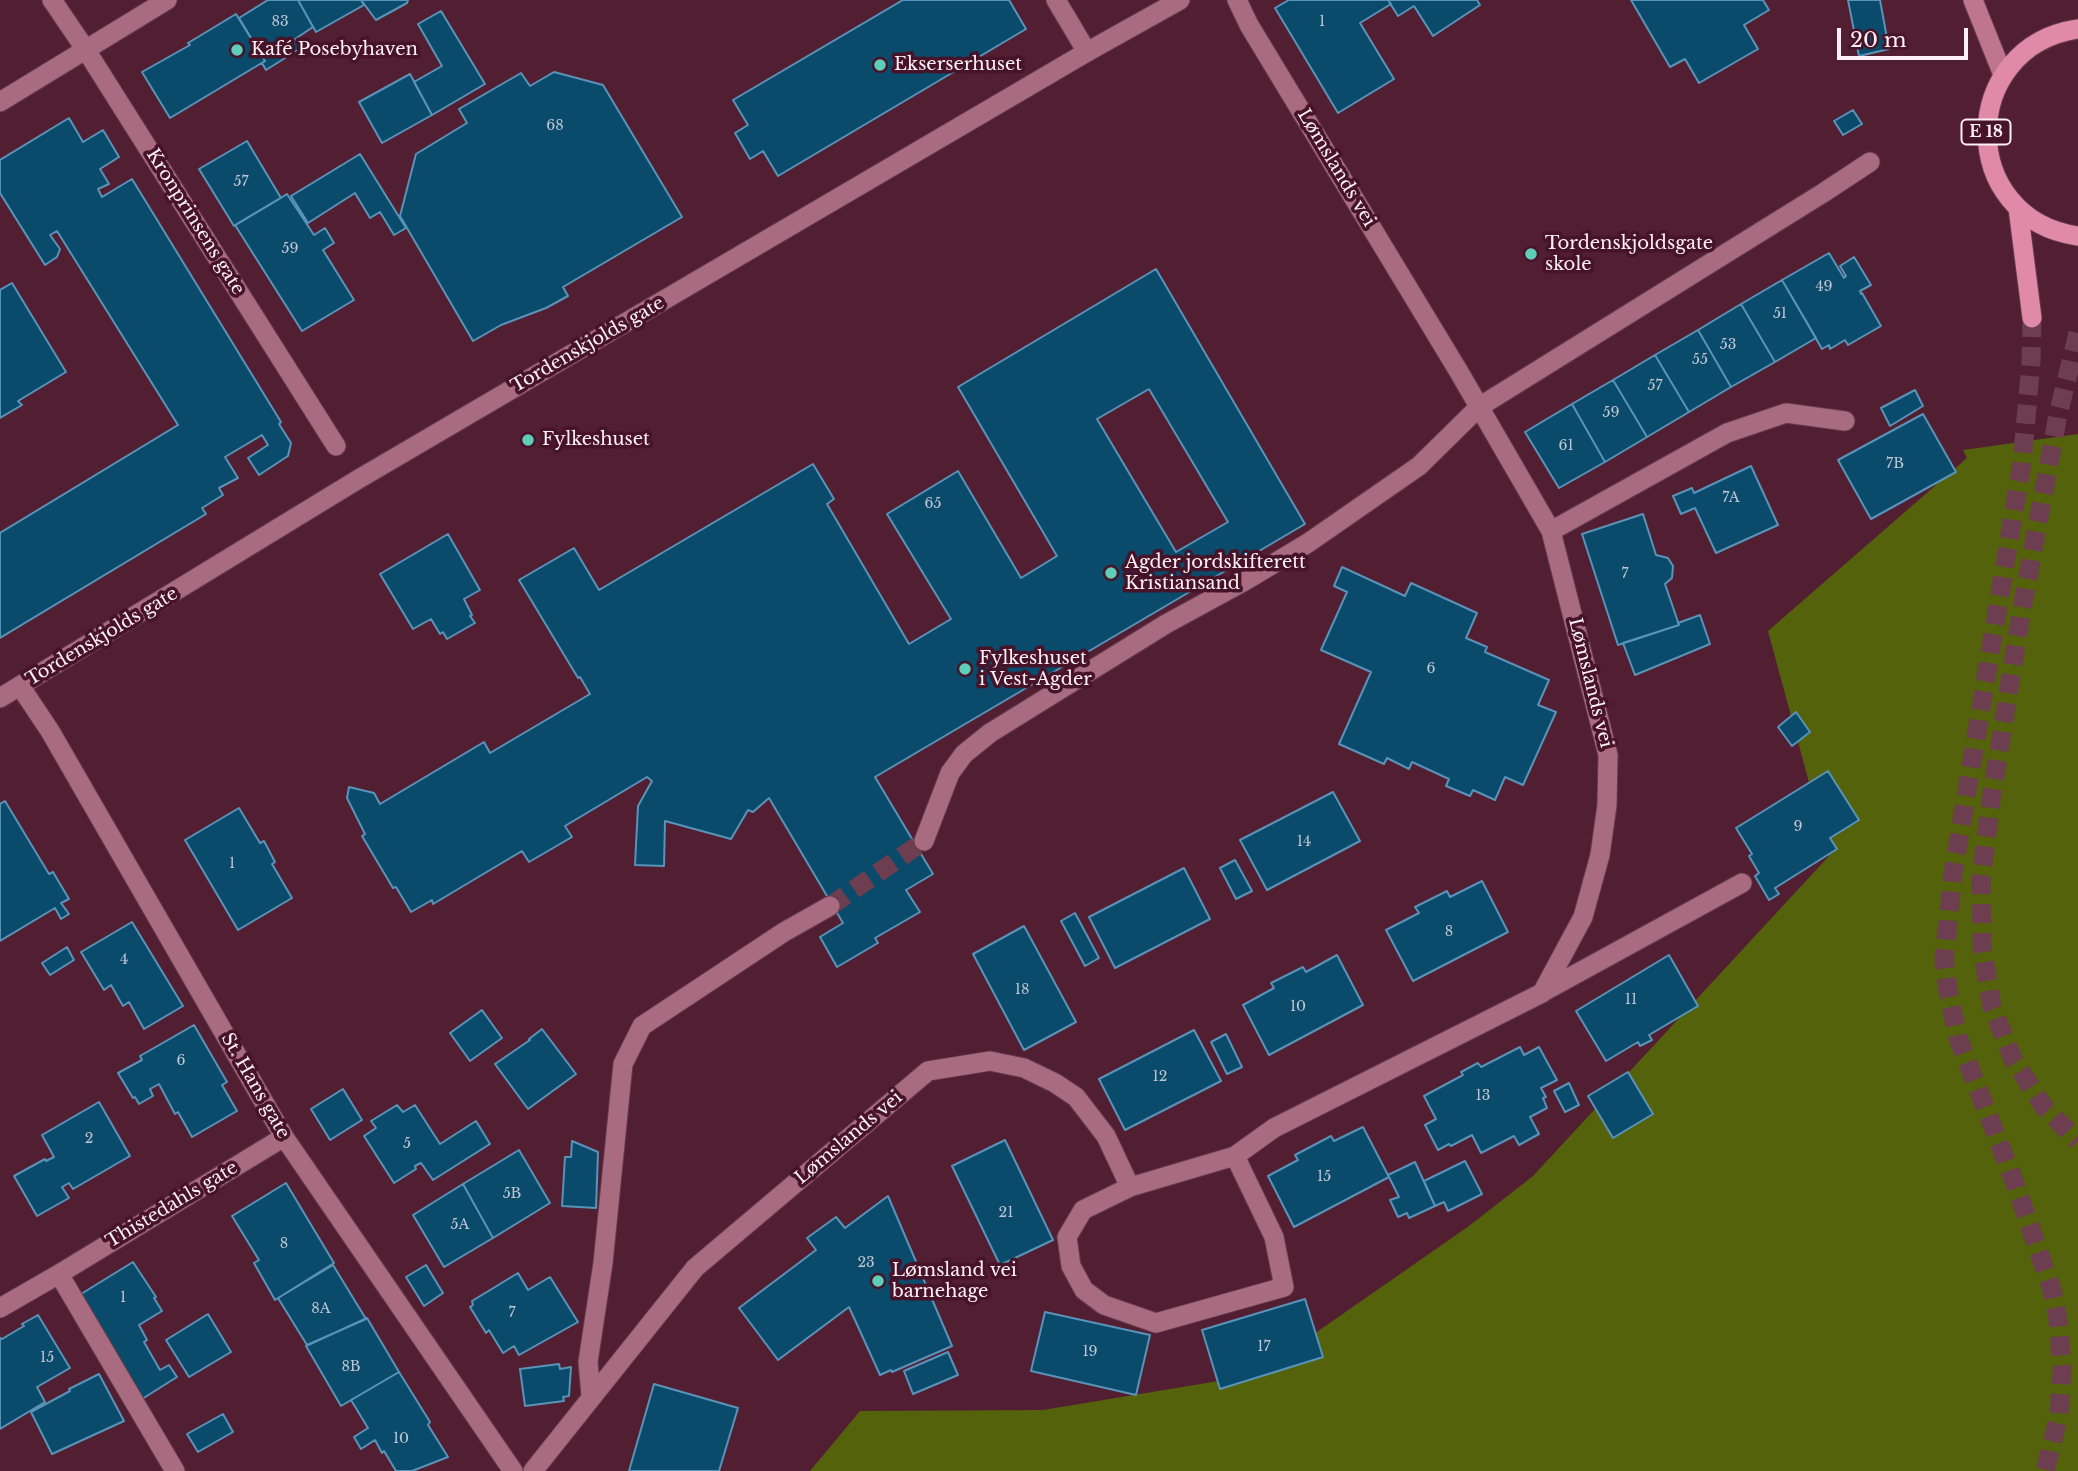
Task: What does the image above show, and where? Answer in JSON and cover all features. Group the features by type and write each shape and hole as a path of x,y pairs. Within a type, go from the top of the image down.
{"highway":[{"name":"E 18","path":"2078,29 2048,37 2031,46 2016,59 2003,75 1990,101 1986,130 1989,159 2000,186 2018,208 2049,228 2078,236"},
{"name":"E 18","path":"2018,208 2032,318"}],"main road":[{"path":"1973,0 2003,75"}],"street":[{"name":"Kronprinsens gate","path":"52,0 336,446"},
{"path":"0,102 167,0"},
{"path":"1056,0 1087,52"},
{"name":"Tordenskjolds gate","path":"0,698 357,480 1180,0"},
{"name":"Lømslands vei","path":"1237,0 1551,531 1608,755 1607,805 1600,855 1583,917 1542,993"},
{"path":"924,841 950,773 964,754 990,733 1166,624 1244,582 1308,542 1419,466 1479,407 1870,162"},
{"path":"1551,531 1727,433 1786,413 1845,421"},
{"name":"St. Hans gate","path":"20,686 50,731 284,1136 513,1471"},
{"path":"1235,1156 1274,1237 1284,1287 1156,1323 1104,1306 1084,1290 1071,1266 1067,1237 1083,1210 1130,1187 1235,1156 1274,1128 1542,993 1742,883"},
{"path":"592,1396 588,1362 603,1263 623,1064 642,1026 784,932 830,906"},
{"name":"Lømslands vei","path":"533,1471 695,1268 928,1071 990,1061 1024,1068 1055,1083 1076,1097 1106,1136 1130,1187"},
{"name":"Thistedahls gate","path":"0,1307 60,1274 284,1136"},
{"path":"60,1274 175,1471"}],"green space":[{"path":"2078,434 2078,1471 810,1471 860,1411 1043,1410 1255,1375 1469,1226 1533,1176 1829,856 1768,631 1967,458 1963,450"}],"building":[{"path":"268,0 298,0 313,27 295,39 301,48 266,70 262,63 265,61 239,18"},
{"path":"298,0 361,0 364,5 316,32"},
{"path":"361,0 408,0 376,20"},
{"name":"Ekserserhuset","path":"903,0 1009,0 1026,29 778,176 763,151 750,159 735,133 748,125 733,100"},
{"path":"1289,0 1388,0 1391,4 1360,23 1394,79 1338,113 1275,8"},
{"path":"1388,0 1477,0 1480,5 1433,36 1414,6 1398,16"},
{"path":"1631,0 1763,0 1769,10 1744,25 1758,49 1699,83 1685,59 1670,67"},
{"path":"1848,0 1880,0 1889,49 1859,56"},
{"path":"441,11 485,84 432,115 414,82 442,66 418,24"},
{"path":"236,14 265,61 170,118 142,72 190,45 188,43"},
{"path":"554,72 603,85 682,217 563,287 568,296 546,308 501,325 473,341 400,216 416,154 467,123 459,109 521,73 530,86"},
{"path":"410,74 432,115 382,143 359,102"},
{"path":"1853,110 1862,124 1843,135 1834,121"},
{"path":"69,118 83,142 103,130 119,157 100,169 109,184 98,189 102,197 132,179 281,422 279,424 291,443 288,456 259,475 248,458 268,445 262,435 225,457 238,478 219,488 223,495 202,508 206,514 0,638 0,533 178,425 57,231 50,235 60,249 57,257 45,265 0,193 0,160"},
{"path":"247,141 281,198 234,226 199,169"},
{"path":"360,154 406,228 394,235 380,212 370,218 355,193 308,223 291,196"},
{"path":"287,194 314,235 325,228 334,243 323,250 354,300 302,331 235,225"},
{"path":"1829,253 1844,278 1846,276 1840,266 1854,257 1871,285 1860,291 1861,294 1881,326 1848,345 1845,340 1830,349 1829,345 1822,349 1782,280"},
{"path":"1156,269 1305,524 875,777 933,874 906,890 920,912 875,938 878,943 837,967 820,937 843,923 769,798 753,812 748,810 731,839 665,821 664,866 635,865 638,806 652,781 647,777 565,826 572,837 529,862 522,851 433,904 432,900 411,912 396,887 393,888 362,836 365,834 347,798 349,787 374,793 380,804 484,742 490,753 590,694 519,580 574,548 599,590 813,464 834,499 827,504 909,644 951,619 887,514 958,471 1021,578 1057,556 958,387","holes":["1149,389 1228,522 1176,552 1097,419"]},
{"path":"1782,280 1816,338 1775,362 1741,304"},
{"path":"12,283 66,372 18,401 22,405 0,418 0,290"},
{"path":"1741,304 1775,362 1731,387 1698,330"},
{"path":"1698,330 1731,387 1689,412 1655,355"},
{"path":"1655,355 1689,412 1647,437 1613,380"},
{"path":"1613,380 1647,437 1605,462 1572,404"},
{"path":"1915,390 1923,406 1890,426 1881,408"},
{"path":"1572,404 1605,462 1559,488 1525,432"},
{"path":"1923,414 1956,472 1871,519 1838,460"},
{"path":"1751,466 1778,525 1716,553 1695,508 1681,514 1673,496 1692,488 1694,493"},
{"path":"1643,514 1656,555 1668,558 1673,566 1672,578 1665,584 1679,625 1618,645 1582,534"},
{"path":"448,534 480,590 464,599 475,623 447,639 443,632 440,634 431,619 413,629 380,574"},
{"path":"1342,567 1405,596 1411,583 1477,613 1466,638 1487,647 1485,652 1549,680 1538,705 1556,712 1523,785 1505,777 1495,800 1473,790 1470,796 1446,786 1449,779 1412,762 1409,769 1387,758 1384,764 1339,744 1371,672 1321,650 1347,592 1334,586"},
{"path":"1700,615 1710,644 1635,675 1623,643 1679,625 1678,623"},
{"path":"1796,712 1810,732 1792,746 1778,727"},
{"path":"1828,771 1859,820 1830,838 1837,849 1775,888 1779,894 1769,900 1755,876 1759,873 1749,856 1752,854 1736,828"},
{"path":"1333,792 1360,841 1267,890 1240,840"},
{"path":"5,801 49,874 53,872 69,899 61,903 69,914 61,919 55,908 0,941 0,804"},
{"path":"239,808 260,843 264,841 275,862 272,864 292,898 238,930 185,840"},
{"path":"1235,860 1252,891 1236,899 1220,868"},
{"path":"1184,868 1210,919 1115,968 1089,917"},
{"path":"1482,881 1508,932 1413,981 1386,930 1419,913 1415,907 1447,891 1450,897"},
{"path":"1075,913 1099,958 1085,966 1061,921"},
{"path":"132,922 183,1006 144,1029 129,1002 123,1006 111,985 104,990 81,952"},
{"path":"1024,926 1076,1022 1024,1050 973,954"},
{"path":"67,947 74,960 50,975 42,963"},
{"path":"1337,955 1363,1005 1269,1055 1243,1005 1274,988 1271,983 1303,967 1306,972"},
{"path":"1669,955 1698,1006 1649,1035 1652,1040 1640,1046 1638,1042 1606,1061 1576,1011"},
{"path":"482,1010 502,1038 470,1061 450,1033"},
{"path":"194,1025 227,1082 222,1085 237,1111 192,1137 178,1112 175,1114 159,1084 150,1089 153,1096 139,1104 118,1073 142,1060 140,1056"},
{"path":"542,1029 576,1074 528,1109 495,1064"},
{"path":"1194,1030 1221,1081 1125,1130 1099,1079"},
{"path":"1226,1034 1242,1067 1227,1074 1211,1042"},
{"path":"1520,1047 1524,1055 1539,1047 1557,1080 1541,1088 1546,1097 1543,1098 1547,1108 1530,1117 1539,1134 1519,1145 1514,1136 1481,1153 1472,1135 1438,1150 1425,1125 1436,1119 1424,1096 1463,1075 1461,1072 1478,1063 1481,1067"},
{"path":"1628,1072 1653,1114 1613,1138 1588,1096"},
{"path":"1569,1083 1579,1105 1565,1112 1554,1091"},
{"path":"343,1089 362,1120 330,1140 311,1109"},
{"path":"99,1102 130,1156 73,1189 69,1183 62,1187 69,1198 37,1216 14,1176 54,1157 42,1135"},
{"path":"397,1105 403,1112 415,1105 440,1144 476,1121 490,1144 433,1180 421,1163 394,1183 364,1136 376,1128 371,1121"},
{"path":"1363,1127 1389,1177 1294,1227 1268,1176 1298,1160 1295,1155 1331,1136 1334,1141"},
{"path":"1005,1140 1053,1240 1000,1265 952,1166"},
{"path":"572,1141 598,1152 596,1208 562,1206 565,1157 571,1157"},
{"path":"519,1150 550,1203 493,1238 463,1184"},
{"path":"1465,1161 1482,1194 1448,1211 1444,1202 1435,1206 1424,1181"},
{"path":"1415,1162 1435,1206 1409,1218 1407,1213 1398,1217 1390,1200 1399,1197 1388,1175"},
{"path":"286,1183 334,1263 275,1300 254,1263 259,1260 232,1216"},
{"path":"463,1184 493,1238 444,1267 413,1215"},
{"path":"888,1196 952,1346 880,1375 849,1307 778,1360 739,1308 816,1250 807,1238 836,1217 845,1228"},
{"path":"133,1262 162,1311 139,1325 147,1340 144,1342 160,1370 169,1365 177,1377 142,1399 81,1294"},
{"path":"333,1265 366,1319 307,1345 278,1298"},
{"path":"426,1265 443,1293 424,1306 406,1277"},
{"path":"518,1273 528,1290 550,1277 578,1322 519,1355 514,1346 503,1353 489,1330 486,1333 470,1307 473,1305 472,1301"},
{"path":"1305,1299 1323,1357 1220,1389 1202,1330"},
{"path":"1045,1312 1150,1335 1136,1395 1031,1371"},
{"path":"208,1314 231,1352 189,1377 166,1340"},
{"path":"38,1315 70,1368 37,1387 45,1402 0,1429 0,1338 24,1326 22,1324"},
{"path":"367,1318 399,1372 341,1406 306,1346"},
{"path":"948,1352 958,1375 913,1394 904,1371"},
{"path":"559,1364 560,1369 571,1367 569,1396 563,1397 564,1401 525,1406 520,1369"},
{"path":"399,1372 448,1457 412,1471 396,1471 375,1440 361,1449 354,1437 368,1428 351,1400"},
{"path":"99,1374 124,1421 52,1454 31,1412"},
{"path":"654,1384 738,1408 719,1471 629,1471"},
{"path":"223,1414 233,1432 198,1452 187,1434"}],"tunnel":[{"path":"2032,318 2022,463 1953,874 1944,960 1958,1038 2016,1186 2052,1290 2058,1319 2062,1368 2059,1415 2045,1471"},
{"path":"2078,333 2058,415 2021,614 1981,878 1982,947 1992,1007 2013,1059 2044,1107 2078,1141"},
{"path":"830,906 924,841"}],"place":[{"name":"Kafé Posebyhaven","path":"237,50"},
{"name":"Ekserserhuset","path":"880,65"},
{"name":"Tordenskjoldsgate skole","path":"1531,254"},
{"name":"Fylkeshuset","path":"528,440"},
{"name":"Agder jordskifterett Kristiansand","path":"1111,573"},
{"name":"Fylkeshuset i Vest-Agder","path":"965,669"},
{"name":"Lømsland vei barnehage","path":"878,1281"}]}
